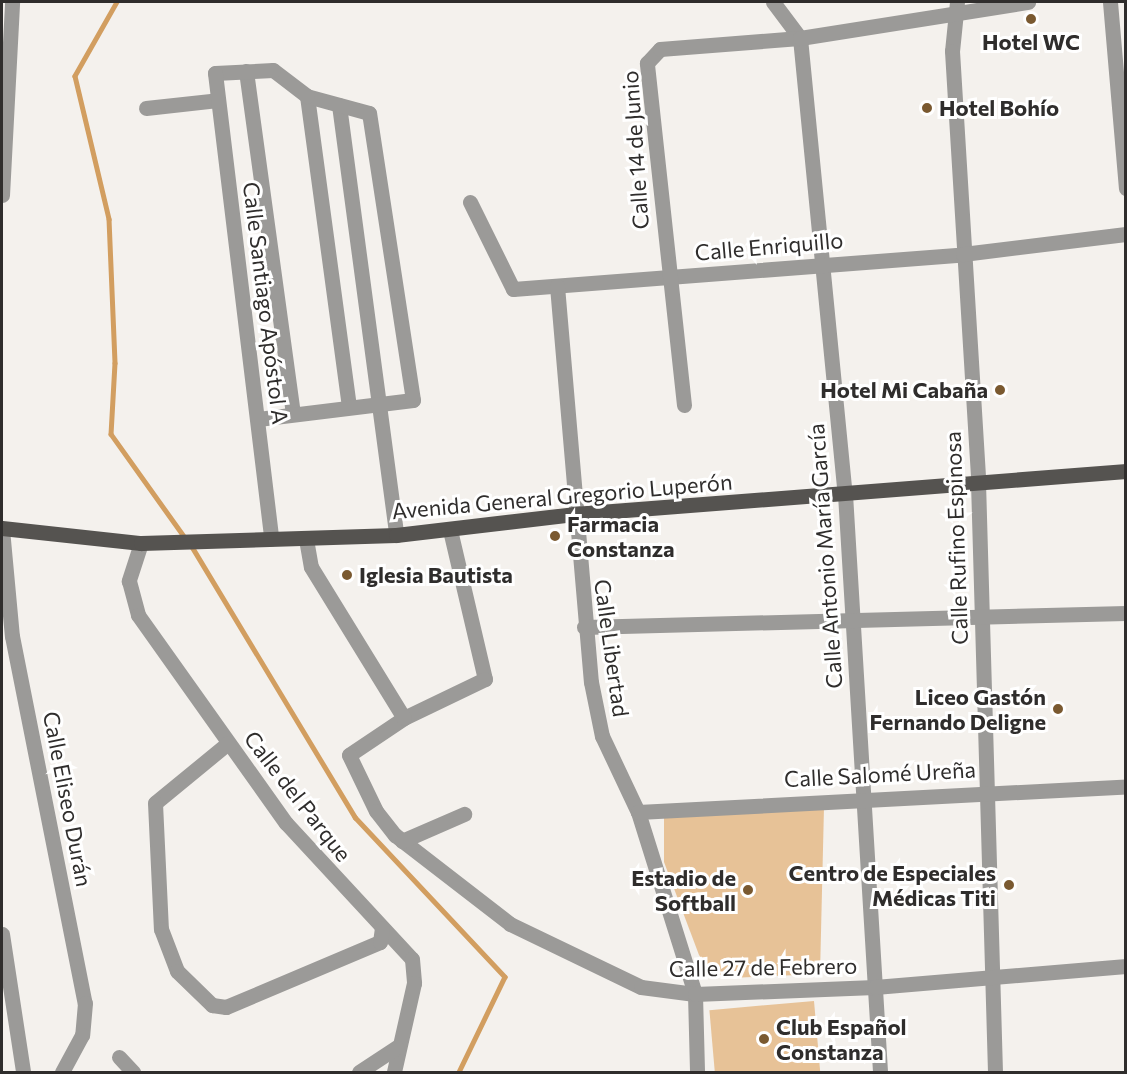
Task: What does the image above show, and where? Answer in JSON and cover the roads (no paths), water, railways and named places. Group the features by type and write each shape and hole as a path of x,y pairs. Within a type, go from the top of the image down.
{"main road":[{"name":"Avenida General Gregorio Luperón","path":"2,529 141,543 396,535 574,514 1125,471"}],"street":[{"path":"2,195 12,2"},
{"path":"772,2 800,38"},
{"name":"Calle 14 de Junio","path":"684,405 667,277 647,63 660,49 800,38 957,6 1028,2"},
{"path":"1110,2 1125,188"},
{"name":"Calle Rufino Espinosa","path":"957,6 952,51 978,482 995,1072"},
{"name":"Calle Antonio María García","path":"800,38 845,494 880,1072"},
{"path":"258,419 293,412 413,400 369,113 307,96 273,70 246,71 293,412"},
{"name":"Calle Santiago Apóstol A","path":"246,71 215,73 271,539"},
{"path":"307,96 350,407"},
{"path":"146,108 218,100"},
{"path":"339,105 396,535"},
{"name":"Calle Enriquillo","path":"470,202 513,289 821,263 963,254 1125,234"},
{"name":"Calle Libertad","path":"557,286 584,627 602,736 638,812 695,994 698,1072"},
{"name":"Calle Eliseo Durán","path":"2,529 12,636 85,1003 82,1035 62,1072"},
{"path":"306,539 311,567 404,718 482,684 484,672 450,530"},
{"name":"Calle del Parque","path":"141,543 129,581 130,598 228,743 317,861 406,948 415,972 397,1047 394,1072"},
{"path":"584,627 1125,613"},
{"name":"Calle 27 de Febrero","path":"404,718 349,755 376,811 402,841 510,924 641,987 695,994 875,987 1125,966"},
{"path":"228,743 155,803 161,929 177,971 212,1005 226,1007 380,942 382,927"},
{"name":"Calle Salomé Ureña","path":"638,812 865,796 1125,786"},
{"path":"402,841 464,814"},
{"path":"2,934 23,1072"},
{"path":"359,1072 397,1047"},
{"path":"119,1057 133,1072"}],"waterway":[{"path":"117,2 75,76 109,219 115,363 111,434 186,539"},
{"path":"191,545 355,817 505,977 459,1072"}],"place":[{"name":"Hotel WC","path":"1031,19"},
{"name":"Hotel Bohío","path":"927,108"},
{"name":"Hotel Mi Cabaña","path":"1000,390"},
{"name":"Farmacia Constanza","path":"555,536"},
{"name":"Iglesia Bautista","path":"347,575"},
{"name":"Liceo Gastón Fernando Deligne","path":"1058,709"},
{"name":"Centro de Especiales Médicas Titi","path":"1009,885"},
{"name":"Estadio de Softball","path":"748,890"},
{"name":"Club Español Constanza","path":"764,1039"}]}
